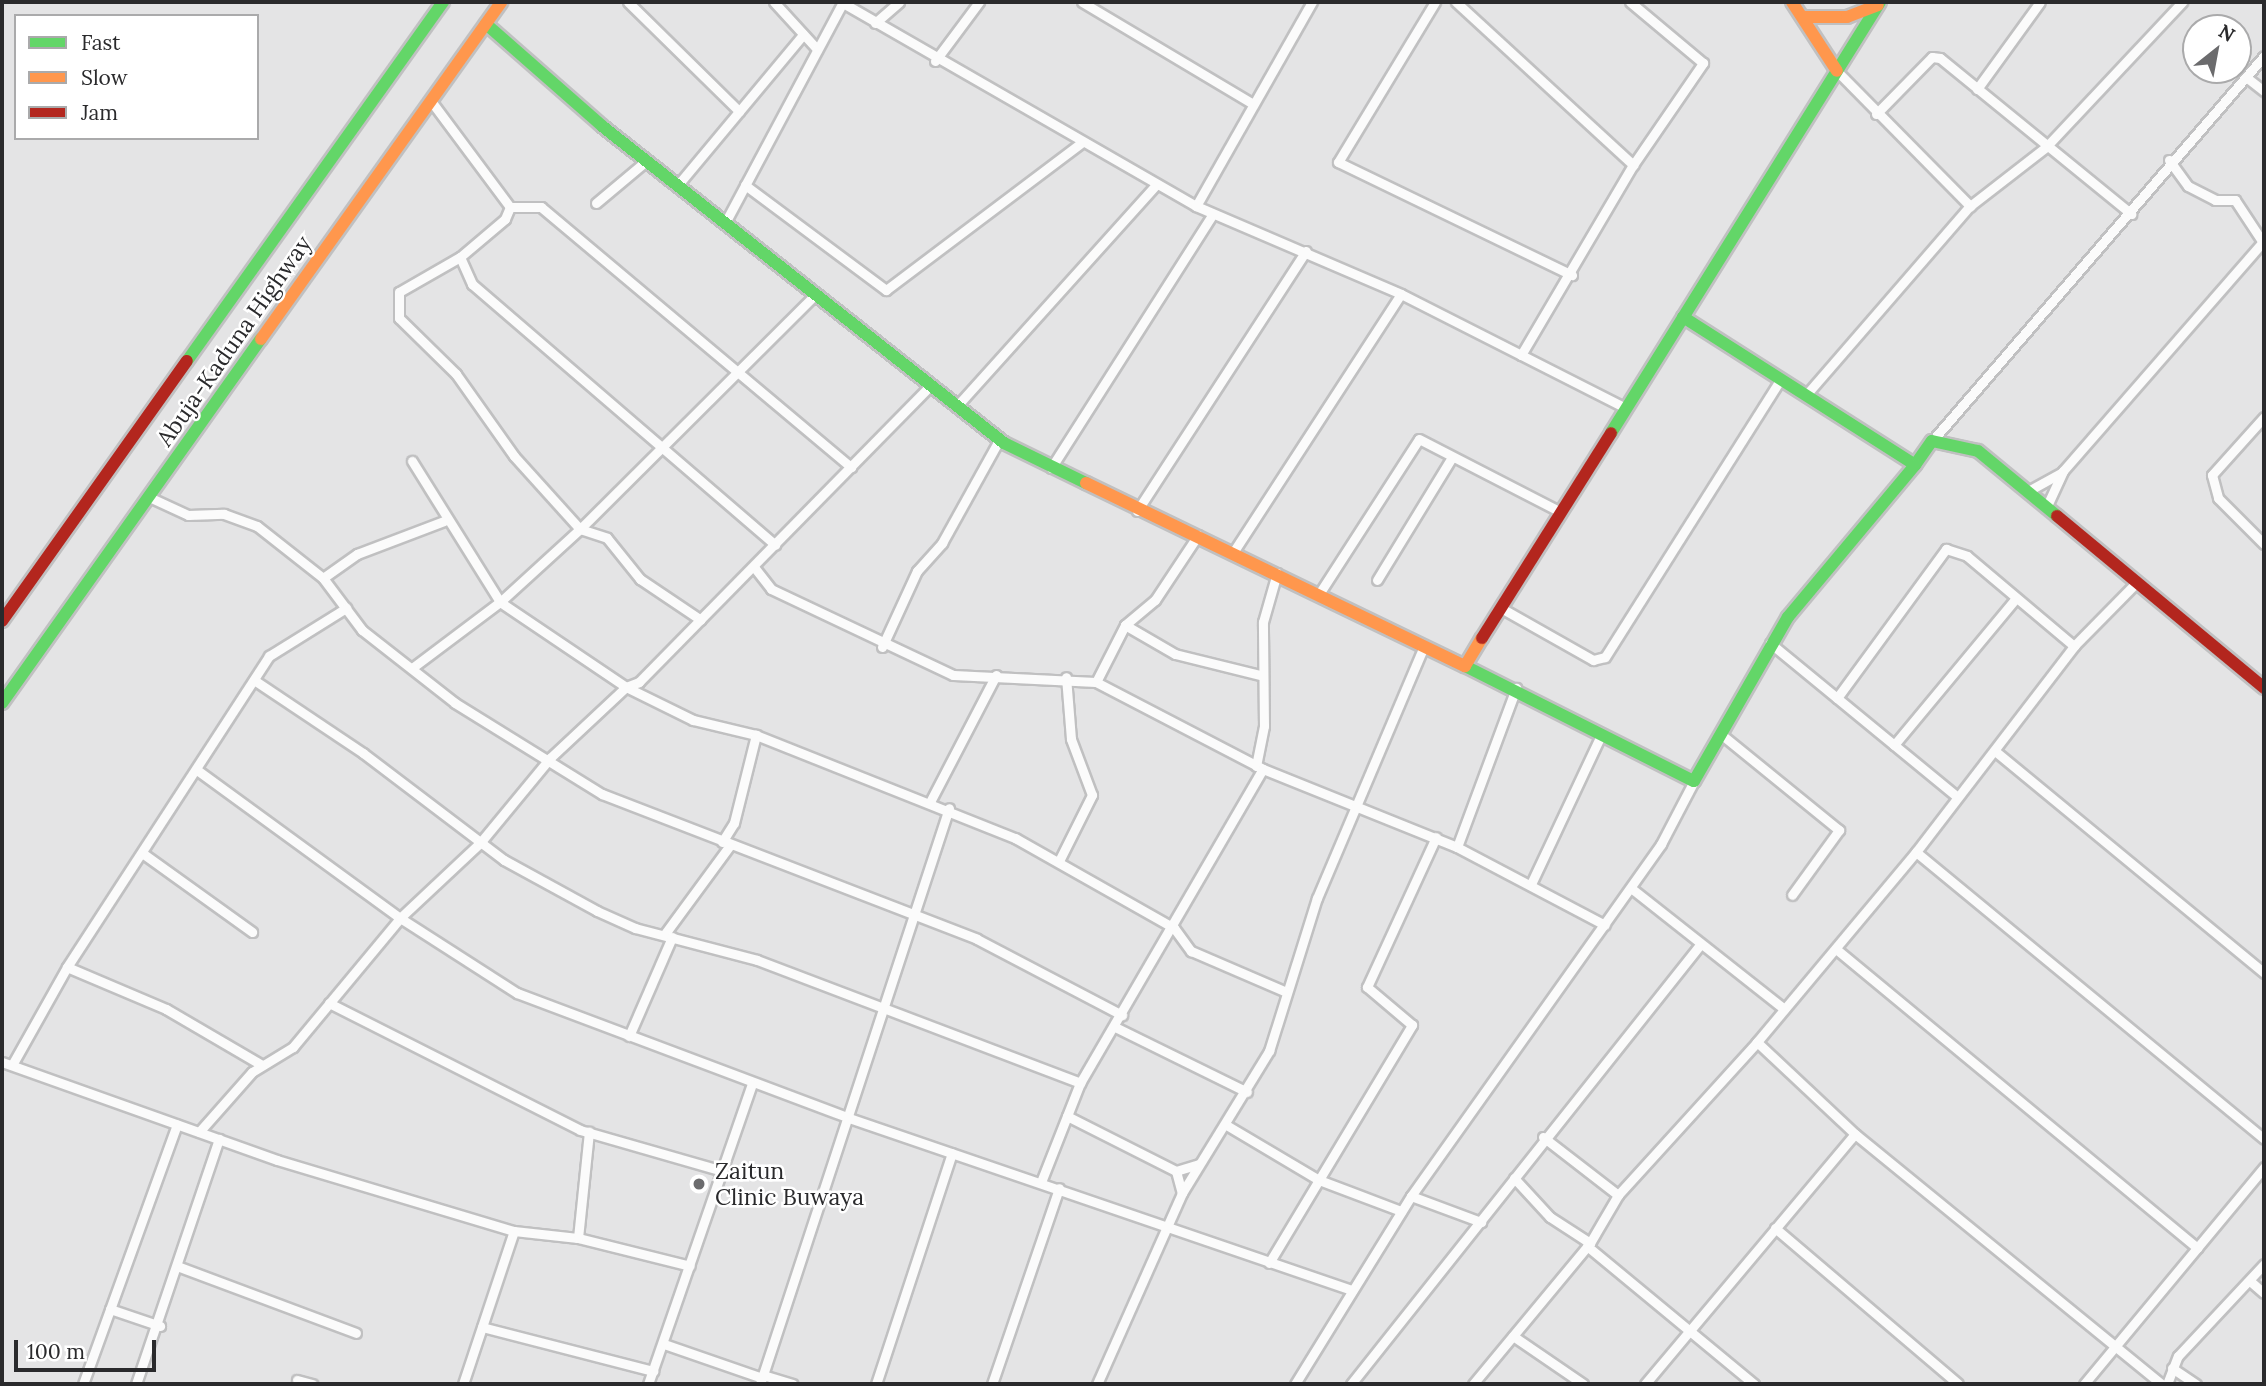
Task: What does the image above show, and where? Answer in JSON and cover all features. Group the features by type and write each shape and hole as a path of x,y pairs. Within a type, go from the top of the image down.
{"main road":[{"name":"Abuja-Kaduna Highway","path":"2,621 443,2"},
{"name":"Abuja-Kaduna Highway","path":"2,704 501,2"},
{"path":"1792,2 1837,71"},
{"path":"1803,17 1847,17 1879,3"},
{"path":"1465,666 1879,3"},
{"path":"486,24 677,186 929,387 999,439 1138,511 1234,551 1465,666 1516,688 1601,735 1694,781 1722,735 1770,643 1932,441 1978,451 2030,490 2046,508 2135,584 2264,688"},
{"path":"1683,317 1915,465"}],"street":[{"path":"628,2 639,6 739,111"},
{"path":"774,2 817,49"},
{"path":"724,223 843,2 935,61 1196,206 1401,294 1626,408"},
{"path":"875,23 899,2"},
{"path":"935,61 979,2"},
{"path":"1082,2 1252,104"},
{"path":"1196,206 1312,2"},
{"path":"1435,2 1338,162 1572,275"},
{"path":"1457,2 1633,166"},
{"path":"1521,355 1572,275 1633,166 1703,63 1630,2"},
{"path":"1977,89 2040,2"},
{"path":"1806,396 1970,206 2046,147 2182,2"},
{"path":"677,186 803,35"},
{"path":"2252,70 2264,56"},
{"path":"1876,114 1932,57 1977,89 2046,147 2080,166 2132,214"},
{"path":"1837,71 1876,114 1970,206"},
{"path":"1932,441 2057,289 2132,214 2169,160 2240,84"},
{"path":"430,101 510,206"},
{"path":"745,185 886,290 1081,143"},
{"path":"596,203 646,160"},
{"path":"2046,508 2063,471 2263,244 2235,200 2215,200 2188,186 2169,160"},
{"path":"956,407 1157,184"},
{"path":"510,206 505,219 460,257 400,292 399,318 456,374 514,456 580,529 607,538 640,579 701,620"},
{"path":"510,206 541,207 647,302 737,371 850,467"},
{"path":"1051,468 1213,214"},
{"path":"1138,511 1306,251"},
{"path":"460,257 472,284 660,450 775,545"},
{"path":"1234,551 1401,294"},
{"path":"412,668 500,602 580,529 814,296"},
{"path":"1501,608 1593,660 1605,657 1781,379"},
{"path":"199,1132 262,1065 293,1047 400,918 480,843 550,758 625,687 639,682 929,387"},
{"path":"2264,416 2212,475 2218,498 2264,544"},
{"path":"882,646 916,571 942,543 999,439"},
{"path":"1319,594 1419,439 1451,459 1561,512"},
{"path":"1377,580 1451,459"},
{"path":"412,461 444,521 500,602 625,687 693,720 757,735 949,808 1059,861 1174,928 1191,951 1284,991"},
{"path":"2030,490 2063,471"},
{"path":"149,496 188,515 224,514 257,526 323,578 362,630 455,703 550,758 602,794 1034,965 1122,1015"},
{"path":"323,578 356,554 444,521"},
{"path":"1096,682 1125,625 1155,600 1198,535"},
{"path":"1837,698 1946,549 1967,556 2074,646"},
{"path":"754,567 771,589 882,646 953,675 1066,677 1096,682 1259,768 1457,847 1531,884 1605,926"},
{"path":"1041,1182 1080,1083 1174,928 1259,768 1264,726 1260,675 1263,622 1277,573"},
{"path":"1473,1384 1589,1244 1618,1195 1757,1042 1836,949 1916,852 1956,796 1995,751 2074,646 2135,584"},
{"path":"1894,746 2016,598"},
{"path":"12,1065 67,967 145,855 275,649 346,608"},
{"path":"1125,625 1175,654 1260,675"},
{"path":"1770,643 1956,796"},
{"path":"1097,1384 1182,1193 1199,1164 1228,1126 1269,1051 1284,991 1353,807 1424,646"},
{"path":"931,800 996,675"},
{"path":"1059,861 1092,794 1071,739 1066,677"},
{"path":"254,680 480,843 597,911 668,936 757,960 878,1010 1080,1083"},
{"path":"1457,847 1516,688"},
{"path":"629,1036 668,936 726,844 757,735"},
{"path":"1531,884 1601,735"},
{"path":"1722,735 1839,830 1792,895"},
{"path":"1995,751 2262,967"},
{"path":"197,770 400,918 517,993 849,1118 1352,1290"},
{"path":"1295,1384 1411,1196 1631,888 1694,781"},
{"path":"762,1379 849,1118 878,1010 949,808"},
{"path":"1269,1263 1412,1025 1367,987 1436,838"},
{"path":"1916,852 2264,1139"},
{"path":"145,855 252,932"},
{"path":"1631,888 1699,946 1784,1009"},
{"path":"1351,1384 1481,1222 1543,1137 1699,946"},
{"path":"1836,949 2197,1248"},
{"path":"67,967 166,1009 262,1065"},
{"path":"329,1003 465,1077 589,1132 723,1171"},
{"path":"1115,1027 1247,1093"},
{"path":"1757,1042 1854,1134 2111,1349 2160,1384 2264,1264"},
{"path":"2,1062 219,1139 514,1231 578,1238 690,1266"},
{"path":"648,1384 752,1083"},
{"path":"1067,1116 1176,1171 1199,1164"},
{"path":"83,1384 177,1125"},
{"path":"1228,1126 1319,1180 1402,1211"},
{"path":"578,1238 589,1132"},
{"path":"1645,1384 1854,1134"},
{"path":"1543,1137 1618,1195"},
{"path":"136,1384 160,1326 219,1139"},
{"path":"876,1384 952,1153"},
{"path":"2084,1384 2264,1167"},
{"path":"1176,1171 1182,1193"},
{"path":"1514,1178 1550,1217 1589,1244 1688,1331 1754,1384"},
{"path":"992,1384 1059,1188"},
{"path":"1411,1196 1481,1222"},
{"path":"1774,1228 1958,1384"},
{"path":"463,1384 514,1231"},
{"path":"177,1266 356,1333"},
{"path":"2250,1280 2264,1293"},
{"path":"110,1309 160,1326"},
{"path":"482,1327 653,1371"},
{"path":"1513,1336 1583,1384"},
{"path":"663,1344 762,1379 793,1384"},
{"path":"2172,1368 2196,1384"},
{"path":"297,1380 312,1384"}],"traffic: fast":[{"path":"187,361 443,2"},
{"path":"1611,433 1880,2"},
{"path":"486,24 602,126 1004,443 1086,483"},
{"path":"1683,317 1915,465 1932,441 1978,451 2057,516"},
{"path":"2,703 261,339"},
{"path":"1465,666 1694,781 1788,617 1915,465"}],"traffic: slow":[{"path":"261,339 501,2"},
{"path":"1792,2 1837,71"},
{"path":"1803,17 1847,17 1878,5"},
{"path":"1086,483 1465,666 1482,638"}],"traffic: jam":[{"path":"2,621 187,361"},
{"path":"1482,638 1611,433"},
{"path":"2057,516 2264,688"}],"place":[{"name":"Zaitun Clinic Buwaya","path":"699,1184"}]}
